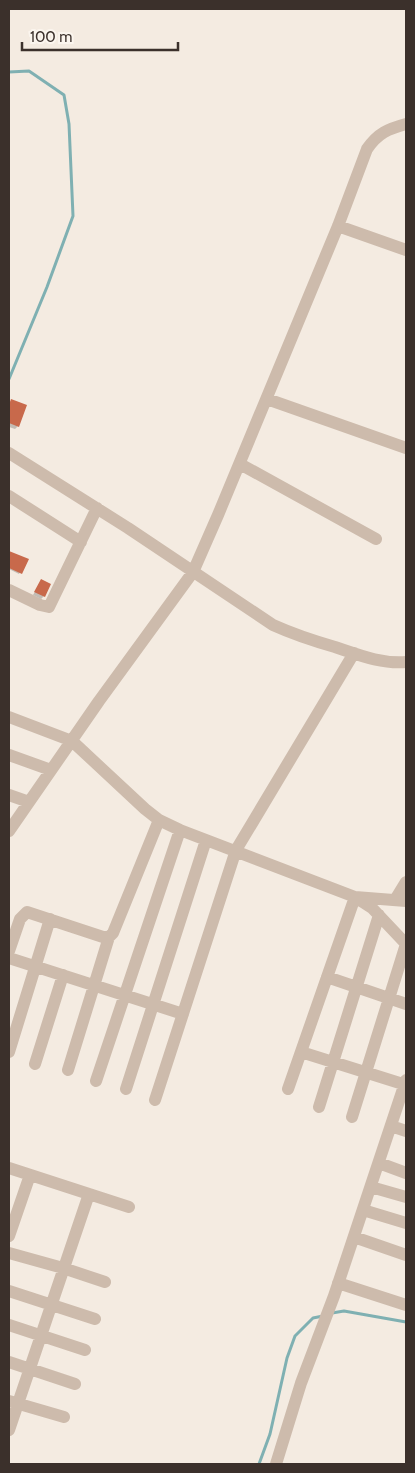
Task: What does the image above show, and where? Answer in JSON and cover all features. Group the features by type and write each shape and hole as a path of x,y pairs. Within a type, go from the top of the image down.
{"street":[{"path":"9,831 193,572 240,464 338,226 367,149 374,139 383,132 406,124"},
{"path":"338,226 406,250"},
{"path":"266,399 406,448"},
{"path":"9,453 97,508 273,625 291,633 377,661 406,662"},
{"path":"240,464 376,539"},
{"path":"9,496 81,542"},
{"path":"9,590 40,605 49,607 97,508"},
{"path":"155,1100 236,850 354,653"},
{"path":"9,717 72,741 144,809 160,820 180,830 355,897 379,915 406,944 352,1117"},
{"path":"9,755 51,770"},
{"path":"9,795 29,802"},
{"path":"68,1070 109,937 113,933 160,820"},
{"path":"96,1081 180,830"},
{"path":"126,1089 206,840"},
{"path":"355,897 401,900 406,882"},
{"path":"288,1089 355,897"},
{"path":"9,952 20,919 27,912 109,937"},
{"path":"319,1107 379,915"},
{"path":"9,1052 50,919"},
{"path":"9,958 183,1014"},
{"path":"35,1064 63,976"},
{"path":"327,977 406,1004"},
{"path":"276,1464 301,1383 334,1296 406,1083 301,1052"},
{"path":"391,1126 406,1131"},
{"path":"378,1163 406,1173"},
{"path":"9,1168 129,1207"},
{"path":"9,1236 30,1176"},
{"path":"371,1186 406,1198"},
{"path":"9,1430 13,1402 29,1368 89,1194"},
{"path":"363,1210 406,1223"},
{"path":"354,1238 406,1255"},
{"path":"9,1253 105,1282"},
{"path":"338,1283 406,1305"},
{"path":"9,1291 95,1319"},
{"path":"9,1325 85,1350"},
{"path":"9,1362 75,1384"},
{"path":"13,1402 64,1417"}],"building":[{"path":"11,399 27,405 19,427 9,423"},
{"path":"9,551 29,559 22,574 9,568"},
{"path":"41,579 51,584 45,597 34,592"}],"waterway":[{"path":"9,72 29,71 64,95 69,124 73,216 47,287 9,379"},
{"path":"332,1313 344,1311 406,1322"},
{"path":"259,1464 270,1434 287,1358 295,1336 313,1318 323,1316"}]}
